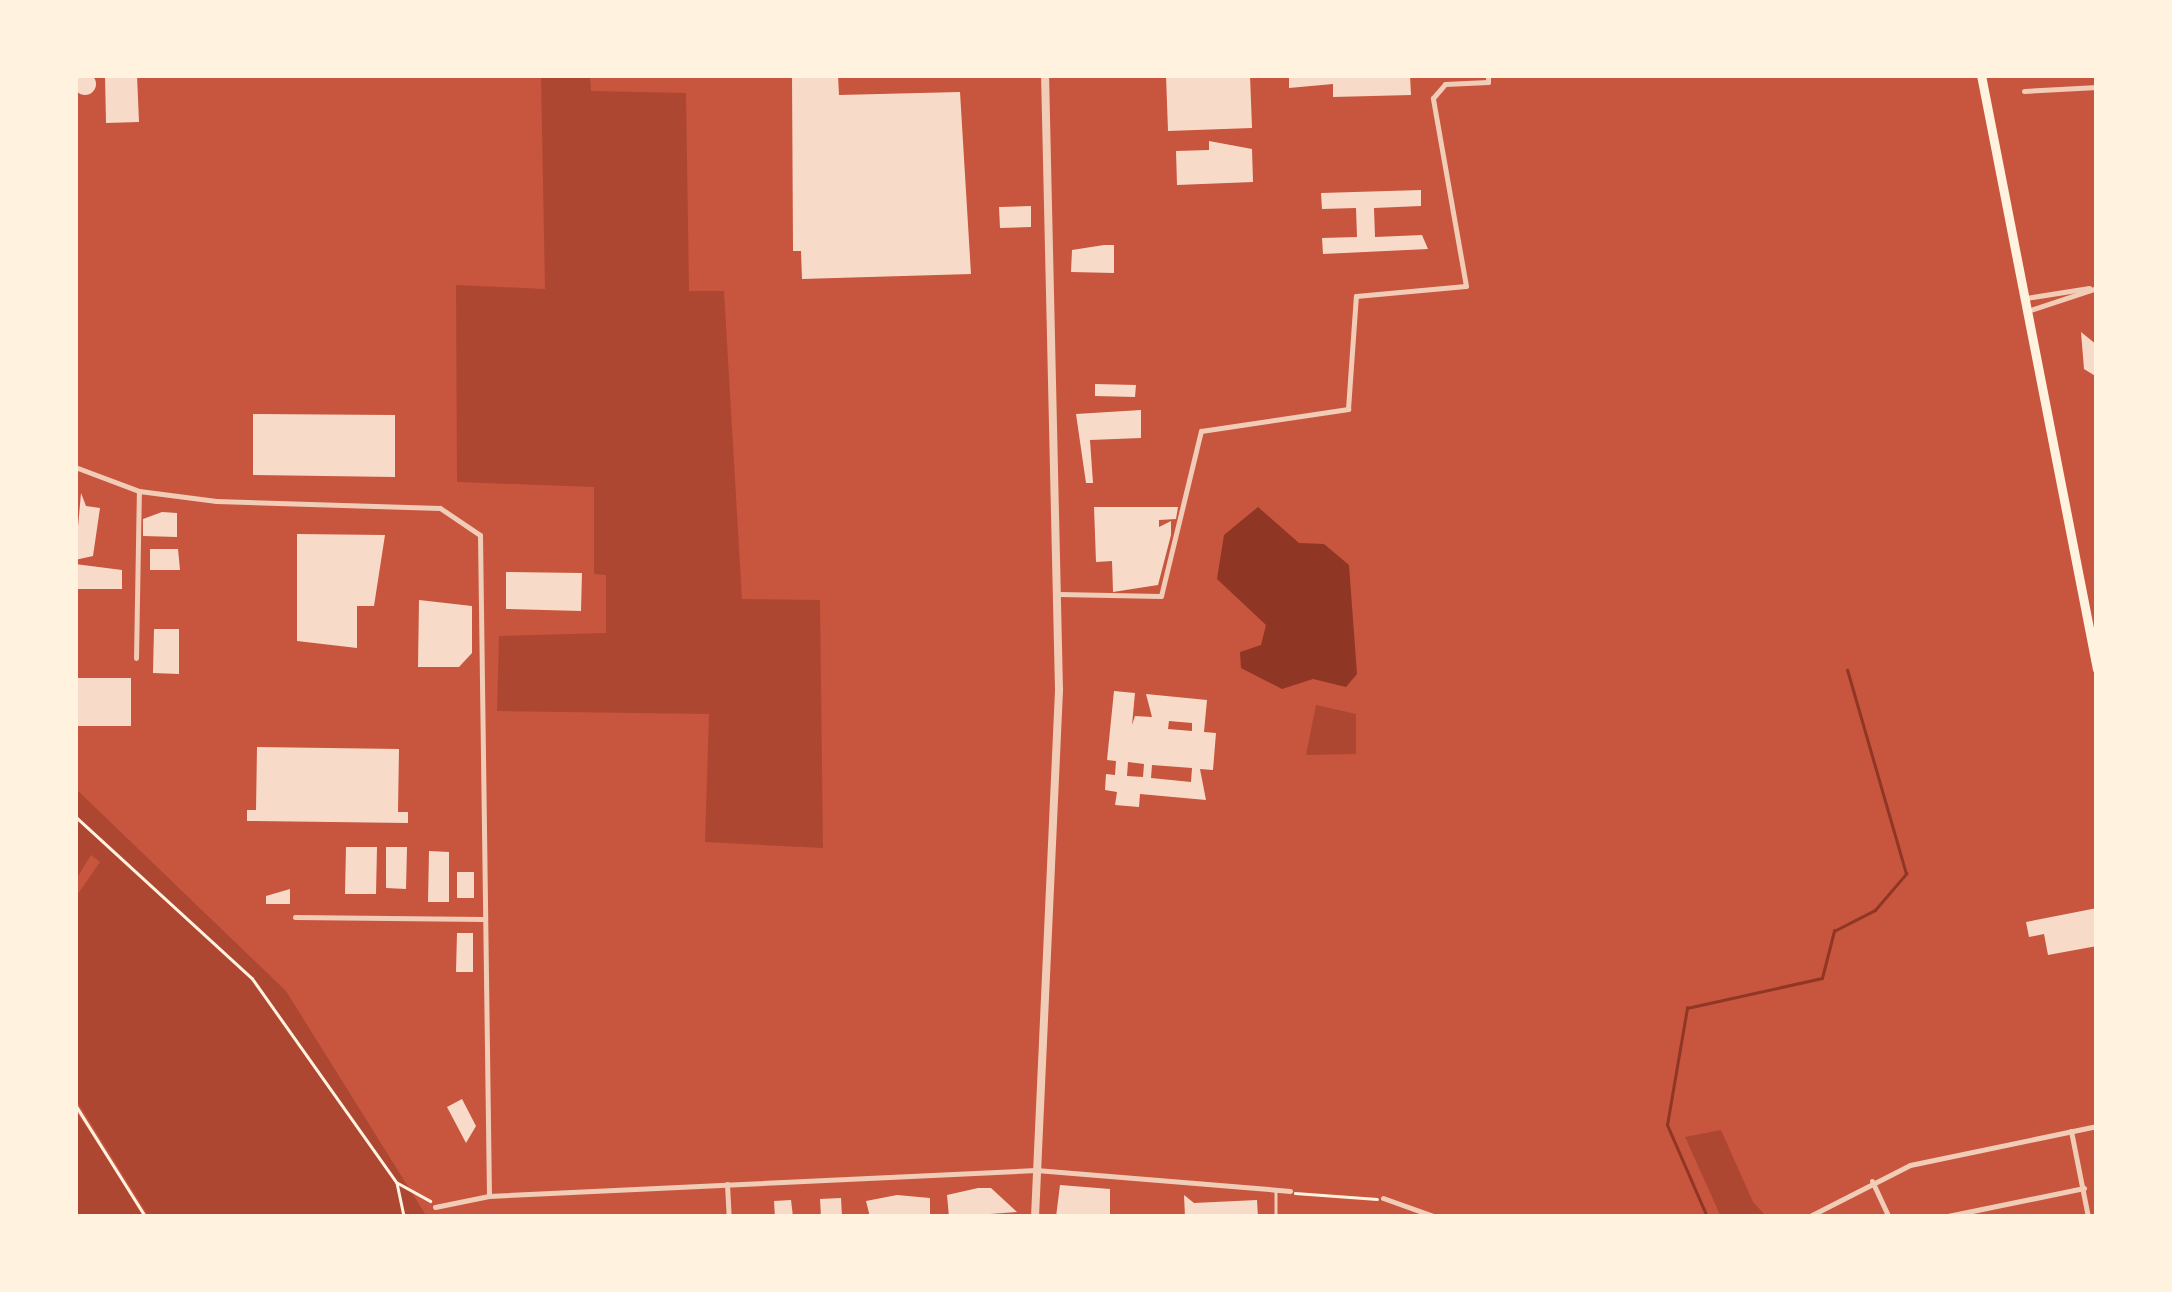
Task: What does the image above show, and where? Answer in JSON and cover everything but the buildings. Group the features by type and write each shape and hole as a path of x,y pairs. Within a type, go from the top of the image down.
{"main road":[{"path":"1981,75 2097,669"}],"street":[{"path":"1036,1217 1058,594 1046,75"},
{"path":"1058,594 1161,596 1201,432 1348,409 1356,296 1466,286 1434,98 1445,84 1488,82 1488,75"},
{"path":"2024,91 2097,87"},
{"path":"2024,298 2097,288"},
{"path":"2027,310 2097,288"},
{"path":"75,468 139,490 440,508 470,522 488,567 483,919 489,1196"},
{"path":"136,658 139,490"},
{"path":"295,917 483,919"},
{"path":"1808,1217 1872,1181 2097,1126"},
{"path":"2071,1131 2088,1217"},
{"path":"435,1207 489,1196 1036,1170 1290,1191"},
{"path":"1872,1181 1889,1217"},
{"path":"727,1184 729,1217"},
{"path":"1943,1217 2084,1188"},
{"path":"1383,1198 1436,1217"}],"lane":[{"path":"1276,1190 1276,1217"}],"path":[{"path":"75,816 252,978 397,1183 435,1207"},
{"path":"75,1104 146,1217"},
{"path":"397,1183 404,1217"},
{"path":"1290,1191 1383,1198"}],"shaded area":[{"path":"541,75 590,75 591,91 686,93 689,291 724,291 742,599 820,600 823,848 705,842 709,714 497,711 499,636 606,633 606,575 594,574 594,487 457,482 456,285 545,289"},
{"path":"1258,507 1299,543 1324,544 1349,565 1357,674 1346,687 1313,679 1282,689 1241,668 1240,652 1261,645 1266,625 1217,579 1224,535"},
{"path":"1316,705 1356,714 1356,754 1306,755"},
{"path":"75,788 286,991 427,1217 149,1217 75,1098 75,898 100,862 91,855 75,881"},
{"path":"75,1110 107,1158 143,1217 75,1217"},
{"path":"1721,1130 1753,1202 1767,1217 1721,1217 1685,1137"}],"waterway":[{"path":"1707,1217 1667,1125 1687,1008 1822,978 1834,931 1875,910 1906,874 1847,670"}]}
